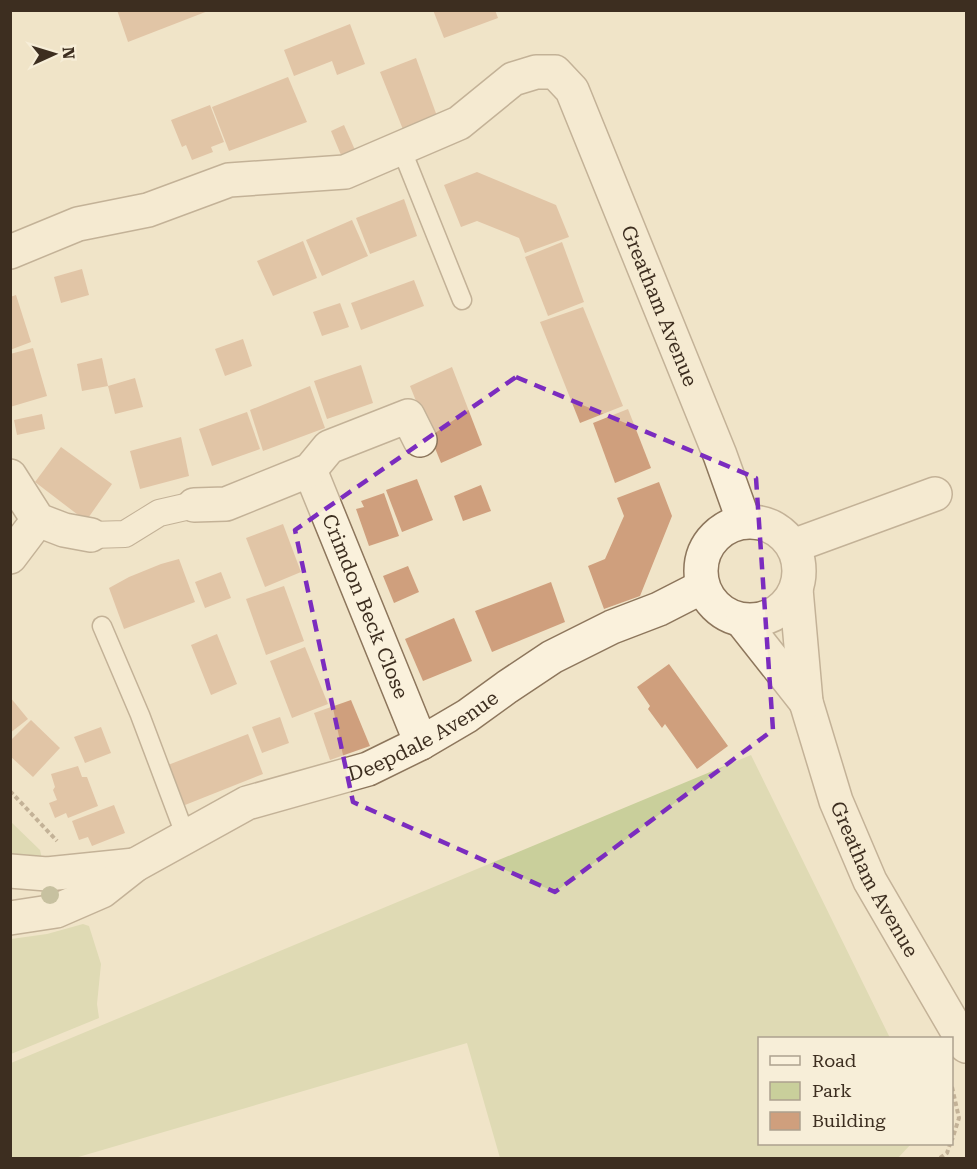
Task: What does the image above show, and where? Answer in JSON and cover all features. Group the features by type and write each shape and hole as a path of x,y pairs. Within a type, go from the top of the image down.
{"street":[{"name":"Greatham Avenue","path":"401,148 459,123 513,79 536,72 555,72 572,90 720,455 744,522"},
{"path":"10,252 78,224 148,210 229,180 345,172 401,148"},
{"path":"10,476 38,520 64,530 91,535 125,534 159,513 194,505 226,504 310,470 329,447 408,416 420,440"},
{"name":"Crimdon Beck Close","path":"310,470 421,743"},
{"path":"793,546 935,494"},
{"path":"10,557 38,520"},
{"path":"744,522 773,527 793,546 799,565 796,589 806,702 742,621 717,609 702,587 703,553 721,530 744,522"},
{"name":"Deepdale Avenue","path":"135,865 247,803 368,769 421,743 467,716 552,657 612,627 659,609 702,587"},
{"path":"742,621 772,616 796,589"},
{"name":"Greatham Avenue","path":"806,702 836,801 870,881 966,1046"},
{"path":"10,871 47,874 135,865"},
{"path":"10,918 56,911 102,891 135,865"}],"lane":[{"path":"401,148 462,300"},
{"path":"102,626 140,716 186,837"}],"path":[{"path":"10,791 60,844 69,872"},
{"path":"953,1095 959,1118 953,1136"},
{"path":"940,1158 947,1153 950,1145"}],"highlighted area":[{"path":"516,377 756,478 773,730 555,892 353,802 295,530"}],"green space":[{"path":"751,755 890,1037 758,1037 758,1145 910,1145 898,1158 500,1158 467,1043 75,1158 11,1158 11,1063"},
{"path":"10,821 40,850 42,859 11,854"},
{"path":"83,924 89,926 101,964 97,1004 99,1018 11,1054 11,939 47,934"}],"building":[{"path":"117,10 208,10 208,11 128,42"},
{"path":"433,10 495,10 498,18 444,38"},
{"path":"350,24 365,64 337,75 332,61 294,76 284,50"},
{"path":"416,58 438,119 404,132 380,72"},
{"path":"288,77 307,122 229,151 212,107"},
{"path":"210,105 224,142 211,147 213,152 192,160 186,145 182,147 171,120"},
{"path":"344,125 355,150 341,155 331,131"},
{"path":"477,172 556,205 569,237 525,253 519,238 477,221 461,227 444,185"},
{"path":"404,199 417,236 370,254 356,218"},
{"path":"352,220 368,256 322,276 306,240"},
{"path":"303,241 317,278 273,296 257,261"},
{"path":"562,242 584,302 548,316 525,257"},
{"path":"82,269 89,295 61,303 54,277"},
{"path":"414,280 424,306 361,330 351,303"},
{"path":"16,295 31,342 10,350 10,297"},
{"path":"340,303 349,327 322,336 313,312"},
{"path":"583,307 623,406 580,423 540,322"},
{"path":"243,339 252,366 225,376 215,349"},
{"path":"33,348 47,396 10,407 10,354"},
{"path":"102,358 108,386 82,391 77,364"},
{"path":"361,365 373,403 327,419 314,381"},
{"path":"452,367 482,445 441,463 410,386"},
{"path":"135,378 143,407 115,414 108,386"},
{"path":"310,386 325,428 263,451 250,410"},
{"path":"628,409 651,468 615,483 593,423"},
{"path":"247,412 260,449 212,466 199,429"},
{"path":"42,414 45,429 17,435 14,420"},
{"path":"181,437 189,476 140,489 130,451"},
{"path":"61,447 112,484 86,521 35,482"},
{"path":"417,479 433,520 402,532 386,490"},
{"path":"659,482 672,516 640,596 604,609 588,566 605,559 624,516 617,498"},
{"path":"481,485 491,511 463,521 454,496"},
{"path":"384,493 399,536 369,546 356,509 364,507 361,501"},
{"path":"283,524 301,572 265,587 246,538"},
{"path":"179,559 195,602 124,629 109,588 129,577"},
{"path":"408,566 419,592 394,603 383,576"},
{"path":"221,572 231,598 205,608 195,582"},
{"path":"551,582 565,622 492,652 475,611"},
{"path":"284,586 304,641 266,655 246,599"},
{"path":"454,618 472,661 423,681 405,639"},
{"path":"217,634 237,684 211,695 191,645"},
{"path":"305,647 328,704 292,718 270,661"},
{"path":"669,664 728,746 697,769 665,724 662,728 648,709 650,706 637,687"},
{"path":"10,697 28,719 10,733"},
{"path":"351,700 370,746 330,760 314,713"},
{"path":"280,717 289,743 262,753 252,727"},
{"path":"31,720 60,748 33,777 10,756 10,741"},
{"path":"101,727 111,753 85,763 74,737"},
{"path":"248,734 263,774 185,805 168,765"},
{"path":"78,766 82,777 87,777 98,806 68,818 66,813 55,818 49,803 57,800 51,774"},
{"path":"114,805 125,833 92,846 88,837 79,840 72,821"}]}
